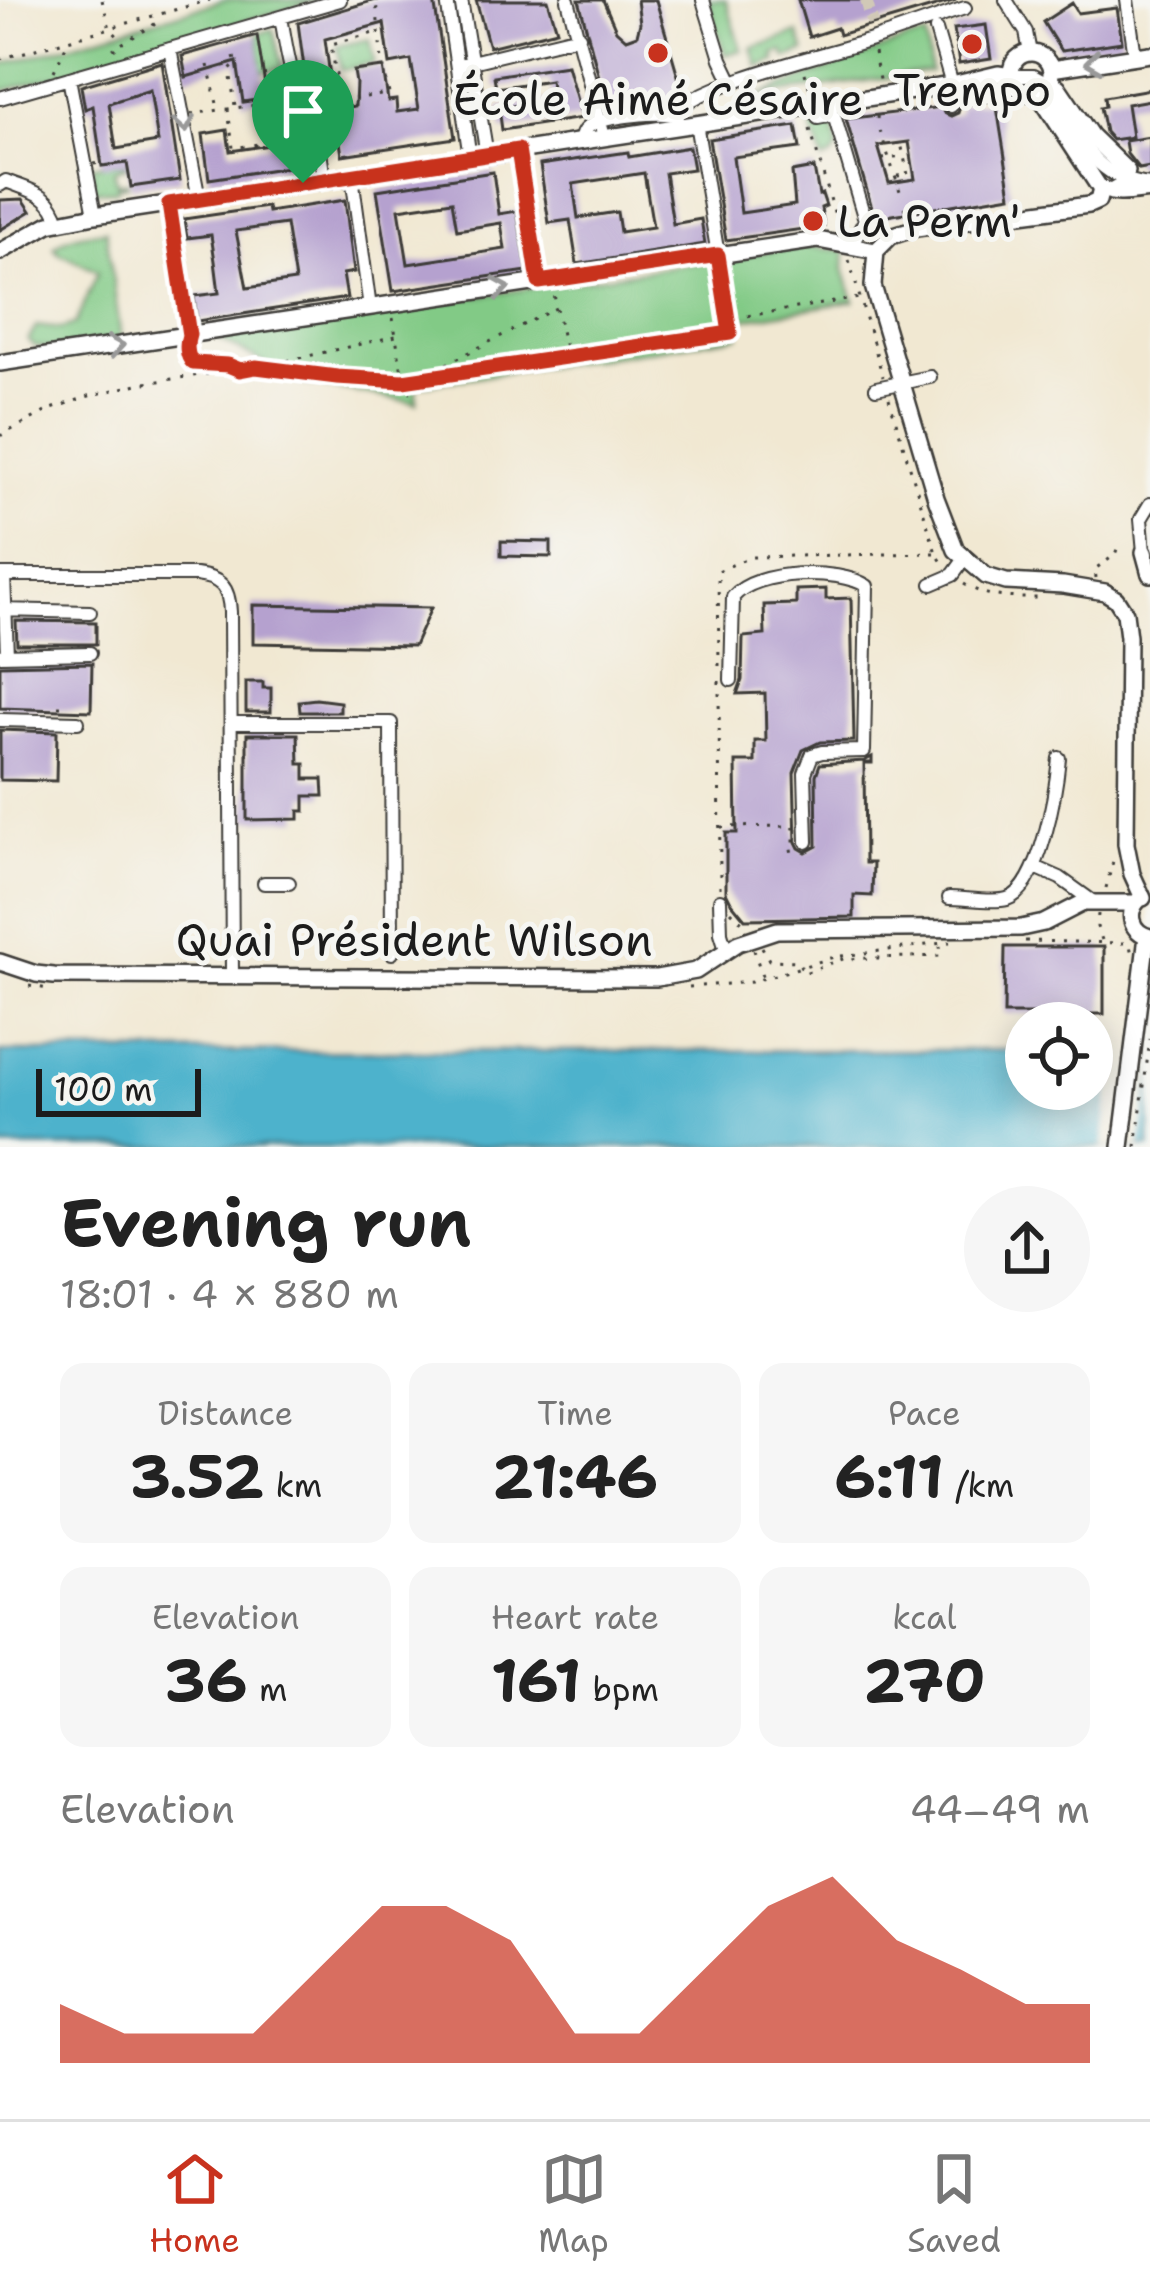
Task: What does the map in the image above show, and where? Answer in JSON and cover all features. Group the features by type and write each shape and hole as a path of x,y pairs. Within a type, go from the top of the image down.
{"main road":[{"path":"1011,76 1016,59 1030,52 1046,58 1046,82 1089,176 1105,191 1150,188"},
{"path":"0,252 59,221 580,141 603,129 817,112 998,74 1011,76 1020,90 1142,55"},
{"path":"1046,82 1058,87 1100,146 1124,166 1126,181 1120,189 1105,191 1089,205 970,212 891,236 876,251 873,286 956,550 986,576 1105,592 1125,613 1126,844 1143,899 1131,915 1144,934 1121,1147"},
{"path":"0,363 818,240 876,251"},
{"path":"1144,552 1150,574"},
{"name":"Quai Président Wilson","path":"0,962 54,976 657,977 696,971 753,936 790,928 1022,928 1044,923 1076,906 1143,899"},
{"path":"1098,904 1144,934"}],"street":[{"path":"0,98 340,0"},
{"path":"568,0 603,129 664,112 692,124 718,255"},
{"path":"703,0 732,82"},
{"path":"1006,0 1026,32 1030,52"},
{"path":"1127,0 1142,55"},
{"path":"454,1 472,64 479,156"},
{"path":"454,1 455,65 479,156"},
{"path":"673,114 679,106 732,82 964,8"},
{"path":"281,17 291,70 303,104 313,111 324,180"},
{"path":"936,30 951,106"},
{"path":"455,65 579,36"},
{"path":"172,48 199,199"},
{"path":"1011,76 1046,82"},
{"path":"69,78 95,215"},
{"path":"817,112 834,115 865,220 852,245"},
{"path":"518,150 546,281"},
{"path":"352,176 370,308"},
{"path":"0,185 6,181 42,196 55,206 59,221"},
{"path":"1126,181 1150,188"},
{"path":"169,204 189,335"},
{"path":"877,388 930,377"},
{"path":"1144,552 1141,519 1150,504"},
{"path":"932,584 953,575 964,560"},
{"path":"731,680 733,597 741,587 784,576 828,574 867,586 864,751 812,755 805,773 807,842"},
{"path":"90,653 4,655 2,575 196,575 220,581 229,592 232,978"},
{"path":"4,610 90,612"},
{"path":"0,720 78,722"},
{"path":"231,722 391,723 392,953"},
{"path":"949,898 1006,899 1018,892 1035,867 1059,758"},
{"path":"1035,867 1098,904"},
{"path":"264,884 290,884"},
{"path":"720,900 726,949"},
{"path":"1139,1010 1150,989"}],"path":[{"path":"102,0 110,28 124,42"},
{"path":"0,59 210,0"},
{"path":"313,111 355,96 388,94 376,0"},
{"path":"148,17 172,48"},
{"path":"122,63 114,48 154,25"},
{"path":"340,101 331,44 379,32"},
{"path":"874,34 884,95"},
{"path":"48,84 69,40"},
{"path":"184,115 218,110 232,108 261,104 264,143 233,148 232,108 230,70 236,64 234,57"},
{"path":"801,60 817,112 808,120 838,229 862,226"},
{"path":"208,65 218,110"},
{"path":"263,75 291,70"},
{"path":"880,131 901,194"},
{"path":"895,177 908,175 902,143"},
{"path":"882,159 904,157"},
{"path":"826,183 852,177"},
{"path":"834,212 860,206"},
{"path":"904,207 909,220"},
{"path":"256,367 403,381 730,333 718,255"},
{"path":"546,281 567,359"},
{"path":"728,320 860,298"},
{"path":"402,303 403,309 392,312 403,381"},
{"path":"418,379 556,308"},
{"path":"189,335 193,363 240,370"},
{"path":"0,436 88,396 256,367 396,336"},
{"path":"652,337 653,345"},
{"path":"621,338 631,349"},
{"path":"337,377 411,393"},
{"path":"1095,569 1115,555 1119,543"},
{"path":"801,967 844,955 940,944 941,956 843,959 804,973 801,967 798,961 770,960 720,900 718,571 750,557 936,553"},
{"path":"58,706 67,706"},
{"path":"719,827 791,826 794,850 787,850"},
{"path":"1114,843 1114,865 1098,904 1097,927 1103,941 1128,943 1131,955 1136,956"},
{"path":"753,936 764,979"},
{"path":"1136,1147 1150,1039"}],"green space":[{"path":"225,0 319,0 0,92 0,65"},
{"path":"708,0 726,0 742,50 725,55"},
{"path":"273,29 283,69 262,72 257,34"},
{"path":"798,33 805,52 786,58 783,51 774,54 776,61 758,67 752,48"},
{"path":"926,37 931,72 758,96 904,41"},
{"path":"370,39 375,63 342,70 337,46"},
{"path":"831,121 838,147 823,161 811,125"},
{"path":"125,163 114,170 117,183 127,185 94,191 92,165"},
{"path":"106,230 121,338 53,349 34,346 28,340 37,326 62,329 75,324 98,272 54,247 71,237"},
{"path":"804,246 845,251 844,269 854,301 737,320 739,336 416,386 417,403 300,382 215,337"}],"water":[{"path":"1005,1050 1005,1110 1113,1110 1113,1050 1150,1050 1150,1147 0,1147 0,1052"}],"pier":[{"path":"1116,1044 1150,1044 1140,1147 1103,1147 1108,1110 1113,1110"}],"building":[{"path":"375,0 434,0 455,138 342,155 335,109 355,106 354,71 383,67 388,101 396,100 397,112 419,109 411,60 390,64 384,23 325,39 333,98 316,101 306,82 298,23"},
{"path":"476,0 548,0 557,30 489,47"},
{"name":"École Aimé Césaire","path":"579,0 603,0 616,30 626,39 637,35 637,0 656,0 683,93 607,108"},
{"path":"798,0 956,0 839,35 837,28 809,37"},
{"path":"1072,3 1078,13 1117,8 1122,42 1061,51 1043,22"},
{"name":"Trempo","path":"986,25 991,59 959,64 954,29"},
{"path":"257,35 267,98 289,95 292,101 301,165 209,179 203,134 227,130 230,151 270,145 263,99 243,102 237,62 186,77 182,56"},
{"path":"162,62 180,180 131,187 127,163 102,166 93,106 85,109 81,86","holes":["150,90 158,142 116,149 109,103"]},
{"path":"567,65 582,118 502,130 499,108 553,100 550,80 496,88 494,76"},
{"path":"1150,89 1150,100 1127,104 1132,137 1112,140 1105,132 1100,107 1105,106 1104,97"},
{"path":"996,101 1011,195 875,218 846,119 941,107 951,116 961,104","holes":["909,142 915,179 889,183 878,146"]},
{"path":"796,126 800,148 733,157 741,213 795,205 792,172 814,168 826,206 821,208 824,226 726,240 709,139"},
{"path":"1150,137 1150,167 1139,169 1127,154 1125,141"},
{"path":"689,147 693,169 665,173 673,224 701,219 705,244 577,264 570,220 549,223 540,165 628,152 629,157","holes":["644,173 653,227 620,232 617,212 578,218 573,184"]},
{"path":"493,172 499,214 517,211 527,271 393,291 377,190","holes":["452,201 457,230 501,223 505,249 408,264 399,209"]},
{"path":"23,199 31,211 0,230 0,200"},
{"path":"345,200 354,272 343,274 347,298 197,321 194,296 219,293 215,261 211,235 187,238 184,219 267,207 268,212","holes":["286,224 295,281 247,288 236,231"]},
{"path":"501,541 551,542 551,557 501,556"},
{"path":"826,589 826,599 851,598 854,741 820,742 803,750 794,773 796,842 806,852 817,846 820,764 872,757 872,763 864,763 865,863 873,863 872,896 854,895 854,917 745,919 726,892 726,833 737,833 736,762 755,762 755,741 766,741 765,693 737,694 743,637 765,635 764,605 796,604 796,590"},
{"path":"253,605 431,608 414,646 253,643"},
{"path":"16,621 96,622 96,644 17,644"},
{"path":"92,663 91,711 0,708 0,665"},
{"path":"246,682 263,682 263,688 271,688 271,712 246,712"},
{"path":"299,701 340,702 340,712 300,712"},
{"path":"0,730 57,732 56,781 0,780"},
{"path":"247,734 298,734 299,764 305,764 305,779 323,779 324,796 305,796 305,811 299,811 299,819 247,820"},
{"path":"1005,947 1104,947 1104,1002 1005,1002 1004,1014"}],"tunnel":[{"path":"866,0 873,24"}],"place":[{"name":"Trempo","path":"972,44"},
{"name":"École Aimé Césaire","path":"658,53"},
{"name":"La Perm'","path":"813,221"}],"route":[{"path":"518,150 539,282 718,255 730,333 403,381 193,363 169,204 303,183 518,150"}]}
